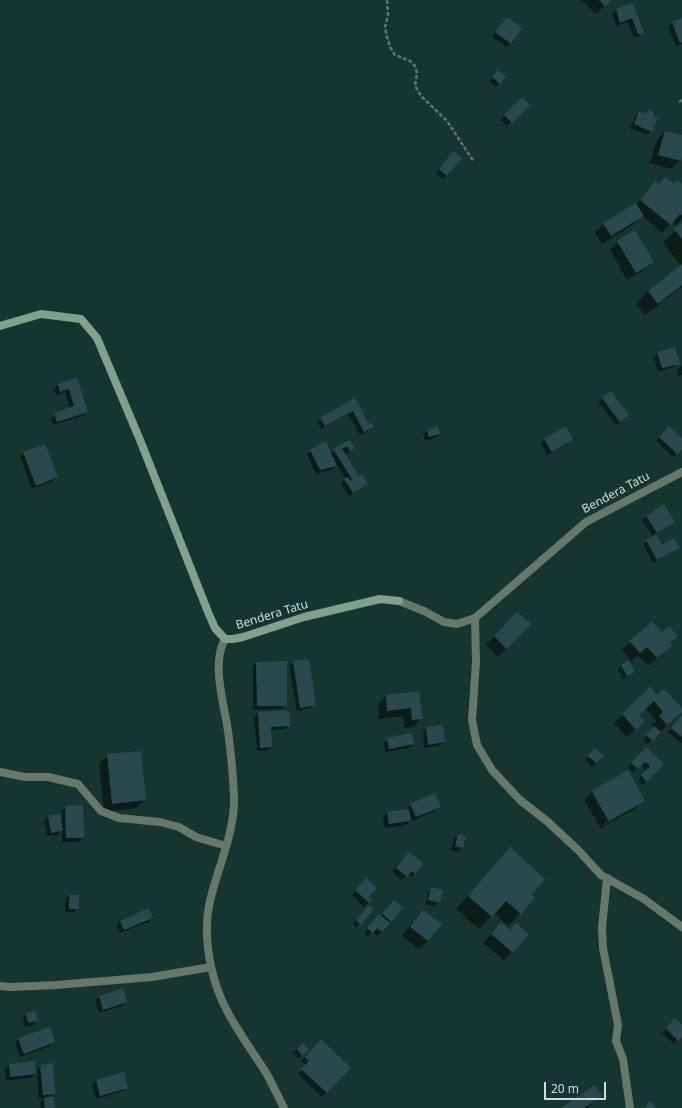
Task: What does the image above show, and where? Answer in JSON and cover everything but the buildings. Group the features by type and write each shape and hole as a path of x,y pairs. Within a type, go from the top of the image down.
{"main road":[{"name":"Bendera Tatu","path":"0,326 41,314 81,319 97,338 140,440 208,612 215,628 225,639 243,637 304,617 380,599 399,600"}],"street":[{"name":"Bendera Tatu","path":"399,600 444,622 457,624 475,618 586,522 682,472"},
{"path":"475,618 476,662 472,720 477,745 492,770 520,800 548,822 601,875 644,899 682,927"},
{"path":"225,639 219,656 220,682 228,732 234,798 232,822 208,907 206,935 211,967 218,992 228,1015 263,1069 284,1108"},
{"path":"0,772 25,777 48,777 78,784 101,811 119,818 160,822 180,827 196,837 226,846"},
{"path":"607,878 602,928 603,948 618,1025 616,1041 623,1059 630,1108"},
{"path":"0,986 57,985 152,977 211,967"}],"path":[{"path":"387,0 388,15 385,27 390,47 395,54 415,66 417,73 415,86 420,96 447,121 474,162"}]}
